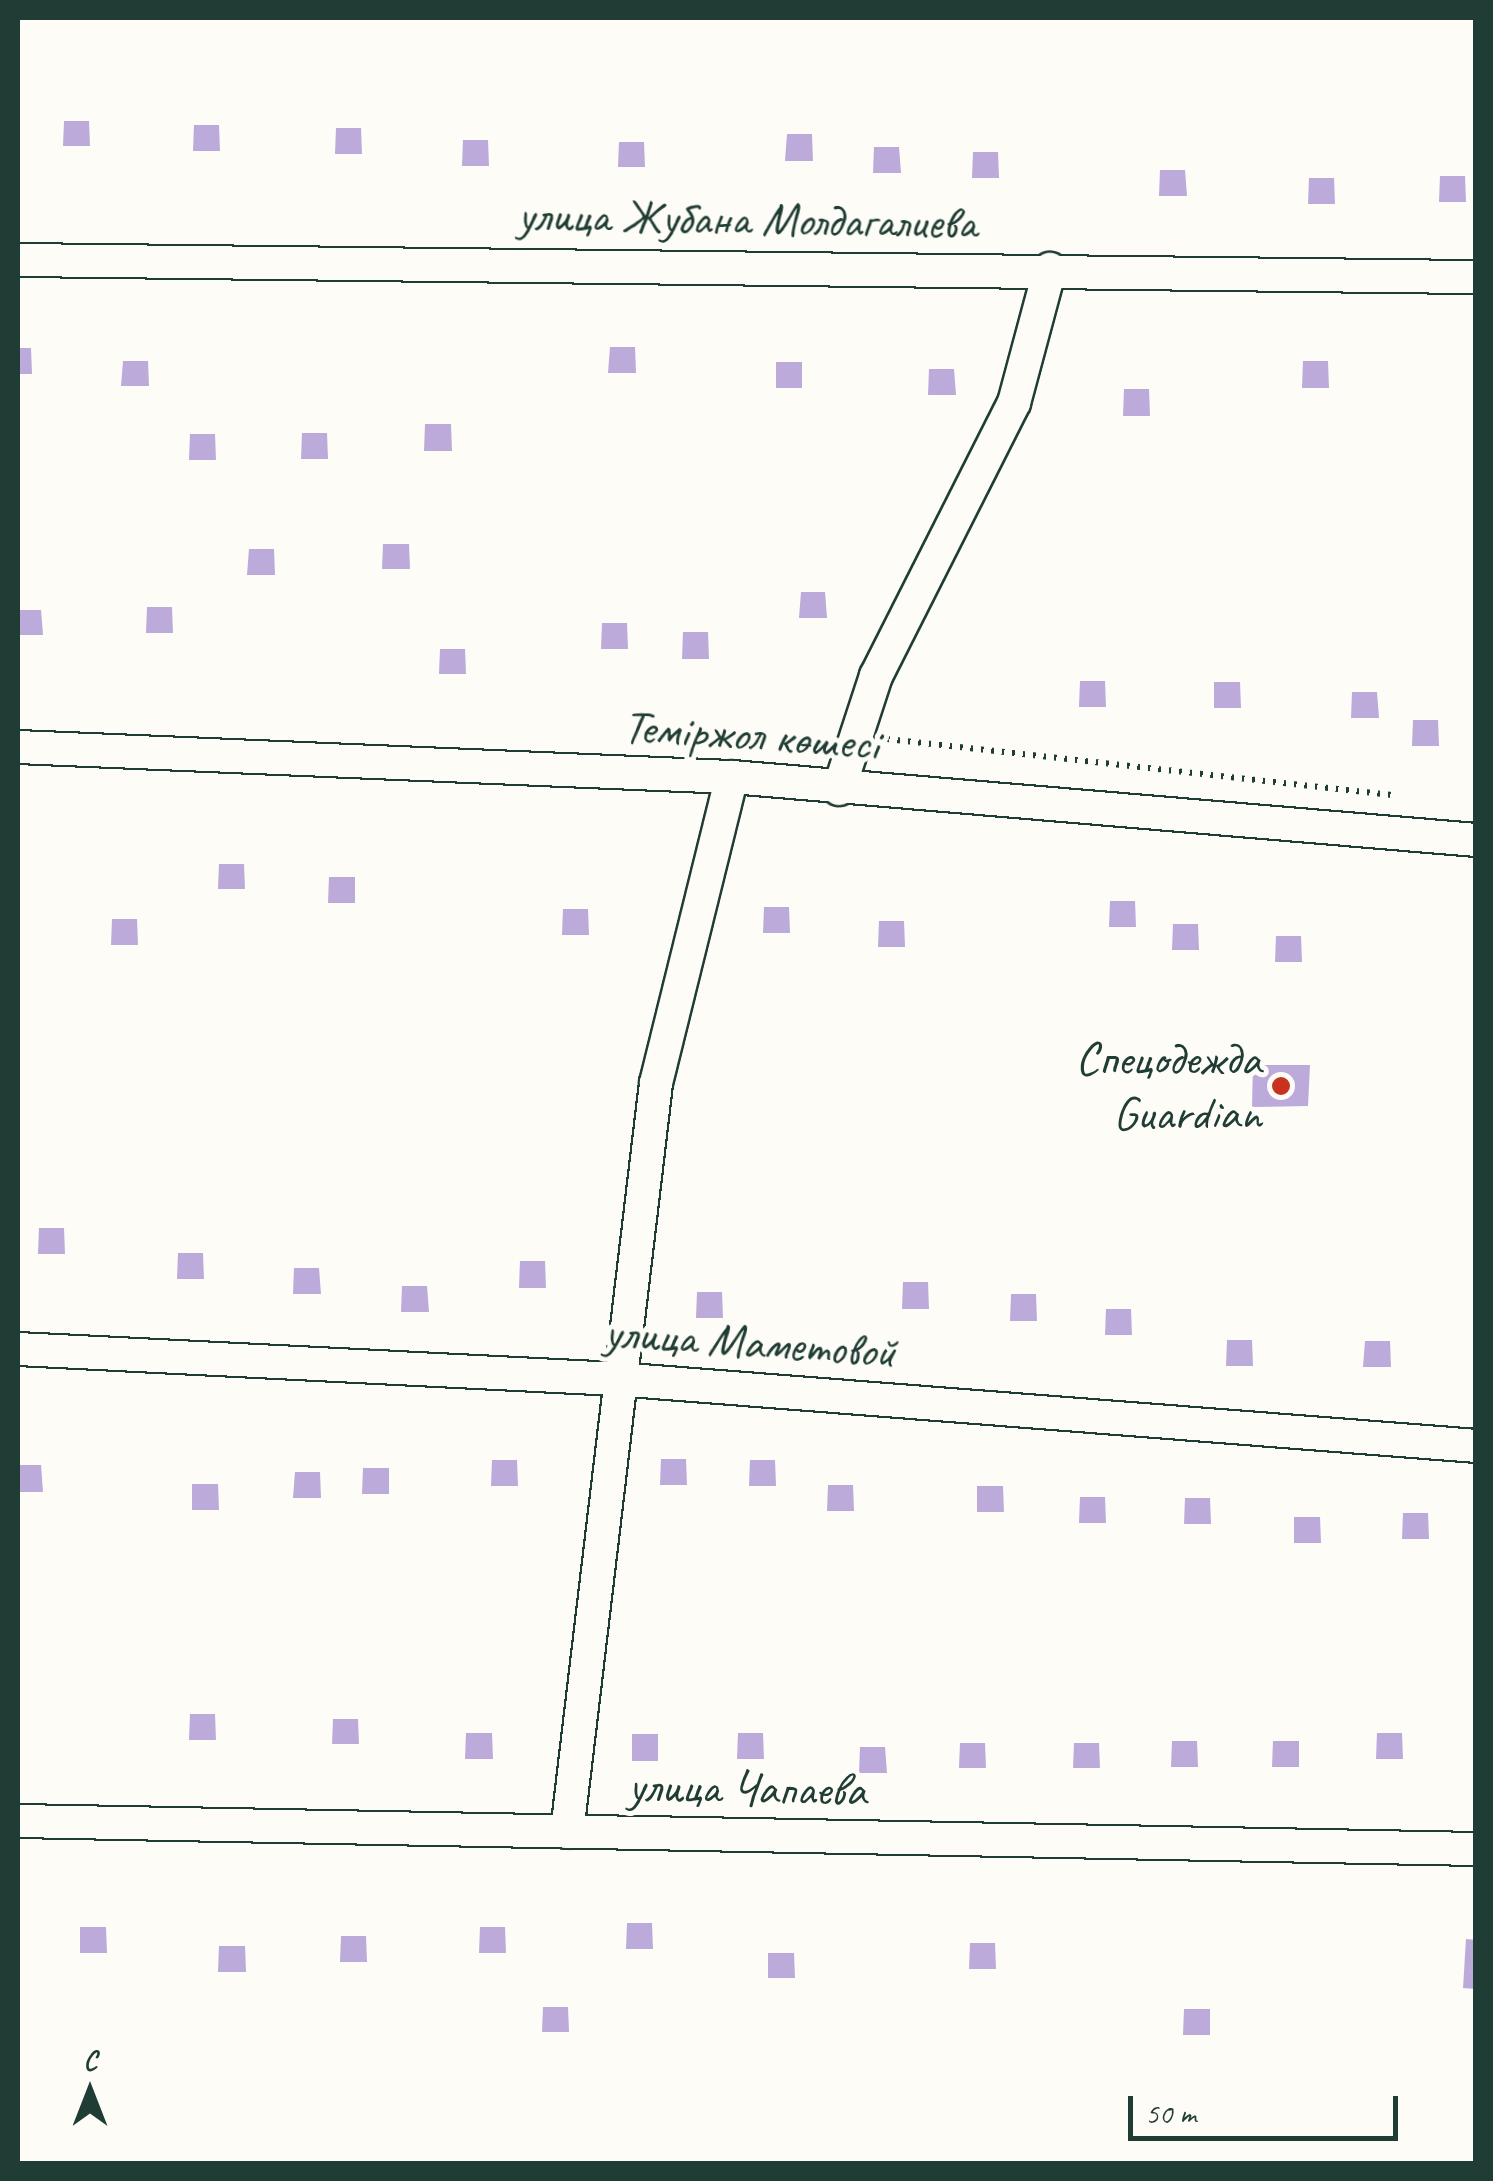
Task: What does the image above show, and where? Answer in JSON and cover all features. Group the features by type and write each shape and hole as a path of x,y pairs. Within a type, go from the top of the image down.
{"street":[{"name":"улица Жубана Молдагалиева","path":"18,260 1476,276"},
{"path":"839,788 876,676 1014,403 1050,270"},
{"name":"Теміржол көшесі","path":"18,747 732,777 1476,840"},
{"path":"567,1832 616,1379 656,1082 732,777"},
{"name":"улица Маметовой","path":"18,1349 616,1379 1476,1446"},
{"name":"улица Чапаева","path":"18,1820 1476,1850"}],"path":[{"path":"856,735 1398,796"}],"building":[{"path":"64,121 89,121 90,146 63,146"},
{"path":"194,125 219,125 220,151 193,151"},
{"path":"336,128 361,128 362,154 335,154"},
{"path":"787,134 812,134 813,161 785,161"},
{"path":"463,140 488,140 489,166 462,166"},
{"path":"619,142 644,142 645,167 618,167"},
{"path":"874,147 899,147 901,173 873,173"},
{"path":"973,152 998,152 999,178 972,178"},
{"path":"1160,170 1185,170 1187,196 1159,196"},
{"path":"1440,176 1465,176 1466,202 1439,202"},
{"path":"1309,178 1334,178 1335,204 1308,204"},
{"path":"610,347 635,347 636,373 608,373"},
{"path":"18,348 31,348 32,374 18,374"},
{"path":"123,361 148,361 149,386 121,386"},
{"path":"1303,361 1328,361 1329,388 1302,388"},
{"path":"776,362 802,362 802,388 776,388"},
{"path":"929,369 954,369 956,395 928,395"},
{"path":"1124,389 1149,389 1150,416 1123,416"},
{"path":"425,424 451,424 452,451 424,451"},
{"path":"302,433 327,433 328,459 301,459"},
{"path":"190,434 215,434 216,460 189,460"},
{"path":"383,544 409,544 410,569 382,569"},
{"path":"249,549 274,549 275,575 247,575"},
{"path":"801,592 825,592 827,618 799,618"},
{"path":"147,607 172,607 173,633 146,633"},
{"path":"18,610 41,610 43,635 18,635"},
{"path":"602,623 627,623 628,649 601,649"},
{"path":"683,632 708,632 709,659 682,659"},
{"path":"440,649 465,649 466,674 439,674"},
{"path":"1080,681 1105,681 1106,707 1079,707"},
{"path":"1214,682 1240,682 1241,708 1214,708"},
{"path":"1352,692 1377,692 1379,718 1351,718"},
{"path":"1413,720 1438,720 1439,746 1412,746"},
{"path":"219,864 244,864 245,889 218,889"},
{"path":"329,877 355,877 355,903 328,903"},
{"path":"1110,901 1135,901 1136,927 1109,927"},
{"path":"764,907 789,907 790,933 763,933"},
{"path":"563,909 588,909 589,935 562,935"},
{"path":"112,919 137,919 138,945 111,945"},
{"path":"879,921 904,921 905,947 878,947"},
{"path":"1173,924 1198,924 1199,950 1172,950"},
{"path":"1276,936 1301,936 1302,962 1275,962"},
{"name":"Спецодежда Guardian","path":"1253,1065 1310,1065 1308,1106 1252,1107"},
{"path":"39,1228 64,1228 65,1254 38,1254"},
{"path":"178,1253 203,1253 204,1279 177,1279"},
{"path":"520,1261 545,1261 546,1288 519,1288"},
{"path":"294,1268 319,1268 321,1294 293,1294"},
{"path":"903,1282 928,1282 929,1309 902,1309"},
{"path":"402,1286 427,1286 429,1312 401,1312"},
{"path":"697,1292 722,1292 723,1318 696,1318"},
{"path":"1011,1294 1036,1294 1037,1321 1010,1321"},
{"path":"1106,1309 1131,1309 1132,1335 1105,1335"},
{"path":"1227,1340 1252,1340 1253,1366 1226,1366"},
{"path":"1365,1341 1390,1341 1391,1367 1363,1367"},
{"path":"661,1459 686,1459 687,1485 660,1485"},
{"path":"492,1460 517,1460 518,1486 491,1486"},
{"path":"750,1460 775,1460 776,1486 749,1486"},
{"path":"18,1465 41,1465 43,1492 18,1492"},
{"path":"363,1468 389,1468 389,1494 362,1494"},
{"path":"295,1472 320,1472 321,1498 293,1498"},
{"path":"192,1484 218,1484 219,1510 192,1510"},
{"path":"828,1485 853,1485 854,1511 827,1511"},
{"path":"977,1486 1003,1486 1004,1512 977,1512"},
{"path":"1080,1497 1105,1497 1106,1523 1079,1523"},
{"path":"1185,1498 1210,1498 1211,1524 1184,1524"},
{"path":"1403,1513 1428,1513 1429,1539 1402,1539"},
{"path":"1294,1517 1320,1517 1321,1543 1294,1543"},
{"path":"190,1714 215,1714 216,1740 189,1740"},
{"path":"333,1719 358,1719 359,1744 332,1744"},
{"path":"466,1733 492,1733 493,1759 465,1759"},
{"path":"738,1733 763,1733 764,1759 737,1759"},
{"path":"1377,1733 1402,1733 1403,1759 1376,1759"},
{"path":"632,1734 658,1734 658,1761 632,1761"},
{"path":"1172,1741 1197,1741 1198,1767 1171,1767"},
{"path":"1273,1741 1299,1741 1299,1767 1272,1767"},
{"path":"960,1743 985,1743 986,1768 959,1768"},
{"path":"1074,1743 1099,1743 1100,1768 1073,1768"},
{"path":"860,1747 885,1747 887,1773 859,1773"},
{"path":"627,1923 652,1923 653,1949 626,1949"},
{"path":"80,1927 106,1927 107,1953 80,1953"},
{"path":"480,1927 505,1927 506,1953 479,1953"},
{"path":"341,1936 366,1936 367,1962 340,1962"},
{"path":"1466,1939 1476,1940 1476,1989 1463,1988"},
{"path":"970,1943 995,1943 996,1969 969,1969"},
{"path":"219,1946 245,1946 246,1972 218,1972"},
{"path":"768,1953 794,1953 795,1978 768,1978"},
{"path":"543,2007 568,2007 569,2032 542,2032"},
{"path":"1184,2009 1210,2009 1210,2035 1183,2035"}],"place":[{"name":"Спецодежда Guardian","path":"1281,1086"}]}
